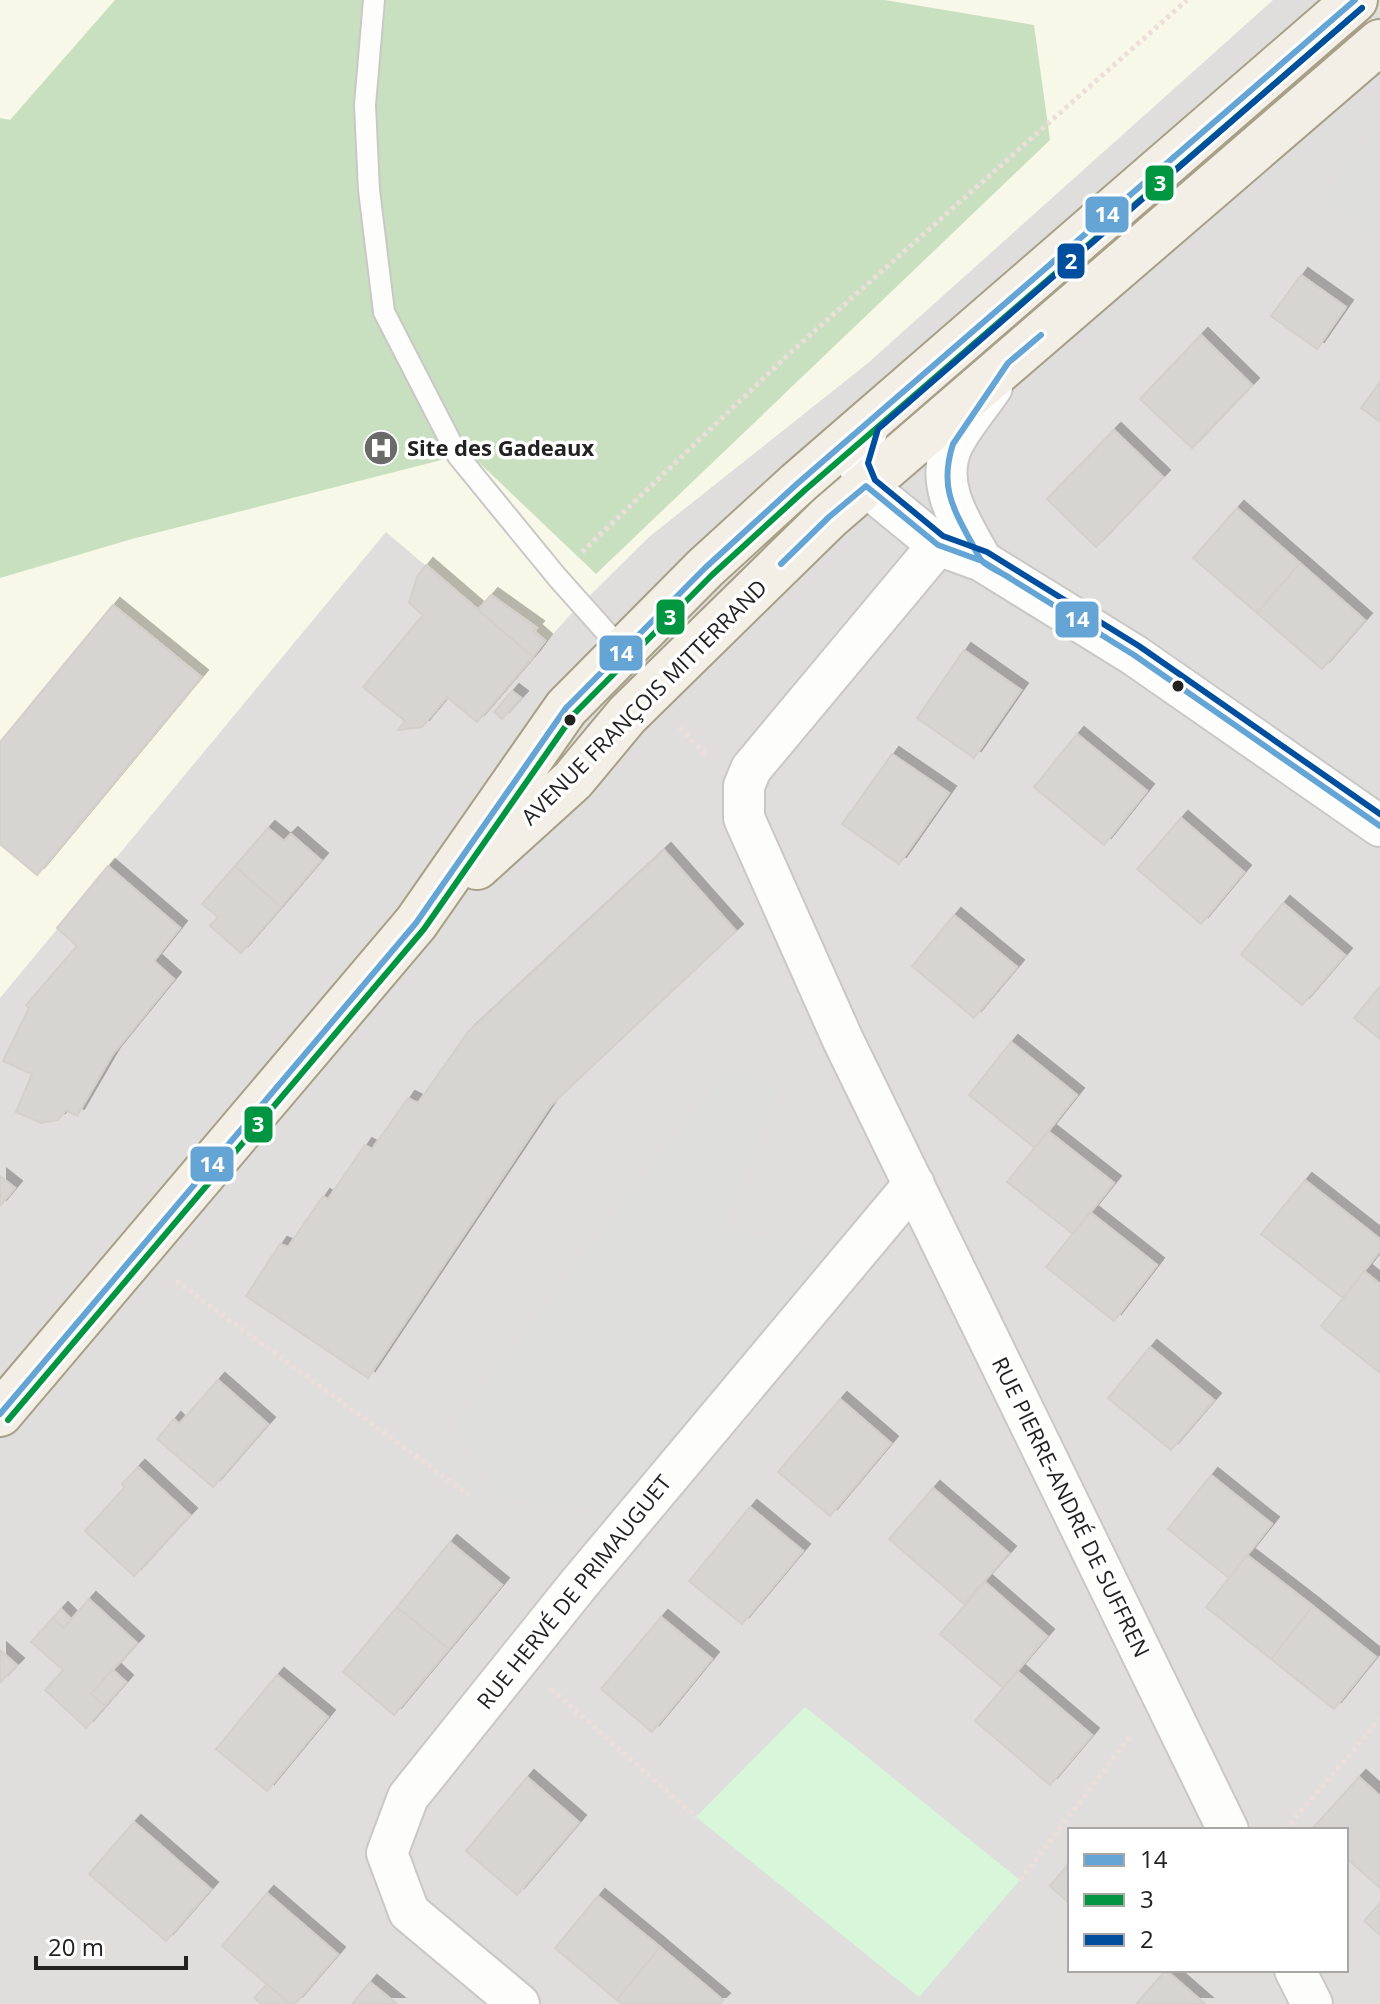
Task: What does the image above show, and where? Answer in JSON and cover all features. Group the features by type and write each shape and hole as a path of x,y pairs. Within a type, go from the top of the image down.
{"main road":[{"name":"AVENUE FRANÇOIS MITTERRAND","path":"0,1414 416,923 566,708 716,557 798,483 1355,0"},
{"name":"AVENUE FRANÇOIS MITTERRAND","path":"416,923 573,780 627,715 829,517 1380,42"}],"street":[{"path":"982,561 949,497 946,475 948,459 953,444 1008,363"},
{"path":"869,423 858,463 866,486 938,545 982,561 1157,671 1380,826"},
{"name":"RUE PIERRE-ANDRÉ DE SUFFREN","path":"938,545 751,769 744,786 744,818 843,1040 1227,1828"},
{"name":"RUE HERVÉ DE PRIMAUGUET","path":"519,2004 409,1912 387,1853 408,1797 513,1665 914,1184"},
{"path":"1296,1972 1312,2004"}],"lane":[{"path":"374,0 365,105 369,190 384,312 458,456 557,577 623,651"}],"path":[{"path":"557,577 791,352 1187,0"},
{"path":"673,722 707,756"},
{"path":"137,1253 469,1495"},
{"path":"513,1665 543,1683 696,1817"},
{"path":"1020,1880 1162,1695"},
{"path":"1287,1828 1380,1719"}],"shaded area":[{"name":"Site des Gadeaux","path":"0,0 1273,0 868,363 649,537 569,616 533,657 386,532 0,998"},
{"path":"885,0 1380,0 1380,2004 0,2004 0,578"},
{"path":"1380,129 1380,239 1321,196"},
{"path":"729,1066 780,1087 723,1227 827,1249 617,1512 503,1498 453,1427"}],"green space":[{"name":"Site des Gadeaux","path":"115,0 885,0 1034,25 1050,140 596,574 469,453 132,539 0,578 0,118 10,120"},
{"path":"805,1707 1020,1880 919,1997 696,1817"}],"building":[{"path":"1301,275 1346,307 1317,349 1271,316"},
{"path":"1201,335 1252,385 1192,448 1140,399"},
{"path":"1380,382 1380,422 1361,408"},
{"path":"1114,430 1163,477 1096,547 1047,499"},
{"path":"1237,508 1300,563 1257,613 1193,558"},
{"path":"1300,563 1365,620 1322,669 1257,613"},
{"path":"426,565 533,657 477,722 447,697 422,727 398,730 405,721 363,687 423,615 409,603 417,577"},
{"path":"491,595 537,628 534,631 545,641 533,657 478,610"},
{"path":"113,605 201,677 37,875 0,844 0,742"},
{"path":"964,650 1021,690 974,758 917,718"},
{"path":"512,691 521,698 502,719 494,712"},
{"path":"1077,734 1147,791 1104,845 1034,787"},
{"path":"892,754 949,793 899,864 842,824"},
{"path":"1181,818 1244,872 1201,924 1137,869"},
{"path":"268,828 284,841 291,834 321,860 281,907 235,866"},
{"path":"664,850 736,931 551,1105 368,1378 246,1296 280,1244 288,1247 323,1196 328,1199 365,1145 372,1149 408,1098 418,1103 468,1032"},
{"path":"108,866 180,928 154,961 174,979 113,1054 77,1116 66,1110 58,1120 41,1123 16,1112 32,1074 3,1061 29,1008 26,1005 77,946 57,928"},
{"path":"235,866 281,907 241,953 210,926 218,917 202,904"},
{"path":"1283,903 1345,955 1302,1005 1241,954"},
{"path":"954,915 1017,967 974,1018 912,966"},
{"path":"1380,986 1380,1039 1354,1018"},
{"path":"1011,1042 1077,1095 1035,1148 969,1095"},
{"path":"1048,1131 1114,1183 1073,1234 1007,1182"},
{"path":"0,1176 15,1188 0,1206"},
{"path":"1305,1180 1380,1239 1380,1251 1343,1298 1261,1234"},
{"path":"1090,1212 1157,1265 1114,1321 1046,1267"},
{"path":"1364,1271 1380,1284 1380,1373 1321,1326"},
{"path":"1150,1347 1214,1400 1171,1450 1108,1398"},
{"path":"218,1380 268,1424 213,1487 157,1439 174,1419 179,1424"},
{"path":"840,1399 891,1443 830,1516 778,1472"},
{"path":"138,1467 190,1515 134,1576 85,1531 125,1487 122,1484"},
{"path":"1211,1475 1272,1524 1229,1578 1168,1529"},
{"path":"933,1488 1009,1553 964,1604 889,1539"},
{"path":"750,1507 803,1551 742,1624 689,1581"},
{"path":"450,1542 502,1585 449,1649 397,1607"},
{"path":"1247,1555 1313,1606 1271,1659 1206,1607"},
{"path":"985,1582 1047,1636 1003,1688 940,1634"},
{"path":"89,1599 137,1643 91,1694 105,1706 86,1728 45,1690 63,1670 31,1642 53,1618 64,1628"},
{"path":"1313,1606 1376,1657 1334,1709 1271,1659"},
{"path":"397,1607 449,1649 394,1715 343,1672"},
{"path":"61,1609 71,1619 64,1628 53,1618"},
{"path":"661,1617 712,1659 652,1732 601,1689"},
{"path":"0,1650 17,1665 1,1682 0,1681"},
{"path":"112,1669 126,1682 105,1706 91,1694"},
{"path":"1017,1671 1092,1735 1050,1785 975,1721"},
{"path":"277,1675 328,1717 267,1791 216,1749"},
{"path":"527,1777 579,1822 517,1895 466,1851"},
{"path":"1359,1777 1380,1796 1380,1888 1348,1860 1348,1828 1313,1828"},
{"path":"134,1822 211,1889 166,1941 89,1874"},
{"path":"1068,1864 1068,1902 1050,1886"},
{"path":"267,1893 338,1954 295,2004 290,2004 222,1946"},
{"path":"598,1896 660,1947 617,2000 555,1948"},
{"path":"1380,1903 1380,1935 1364,1921"},
{"path":"660,1947 723,2000 719,2004 622,2004 617,2000"},
{"path":"1164,1972 1168,1972 1205,2004 1136,2004"},
{"path":"370,1982 397,2004 352,2004"},
{"path":"267,1984 290,2004 262,2004 254,1998"}],"transit line":[{"name":"14","path":"0,1414 416,923 566,708 705,568 798,483 1355,0"},
{"name":"3","path":"8,1420 424,929 574,714 712,575 805,490 1362,8"},
{"name":"2","path":"1362,8 878,429 868,463 875,480 943,536 987,552 1139,646 1380,814"},
{"name":"14","path":"1010,578 986,564 977,554 953,505 948,483 949,458 953,444 1008,363 1041,335"},
{"name":"14","path":"781,564 866,486 938,545 982,561 1134,655 1380,826"}],"place":[{"name":"Site des Gadeaux","path":"381,448"}]}
